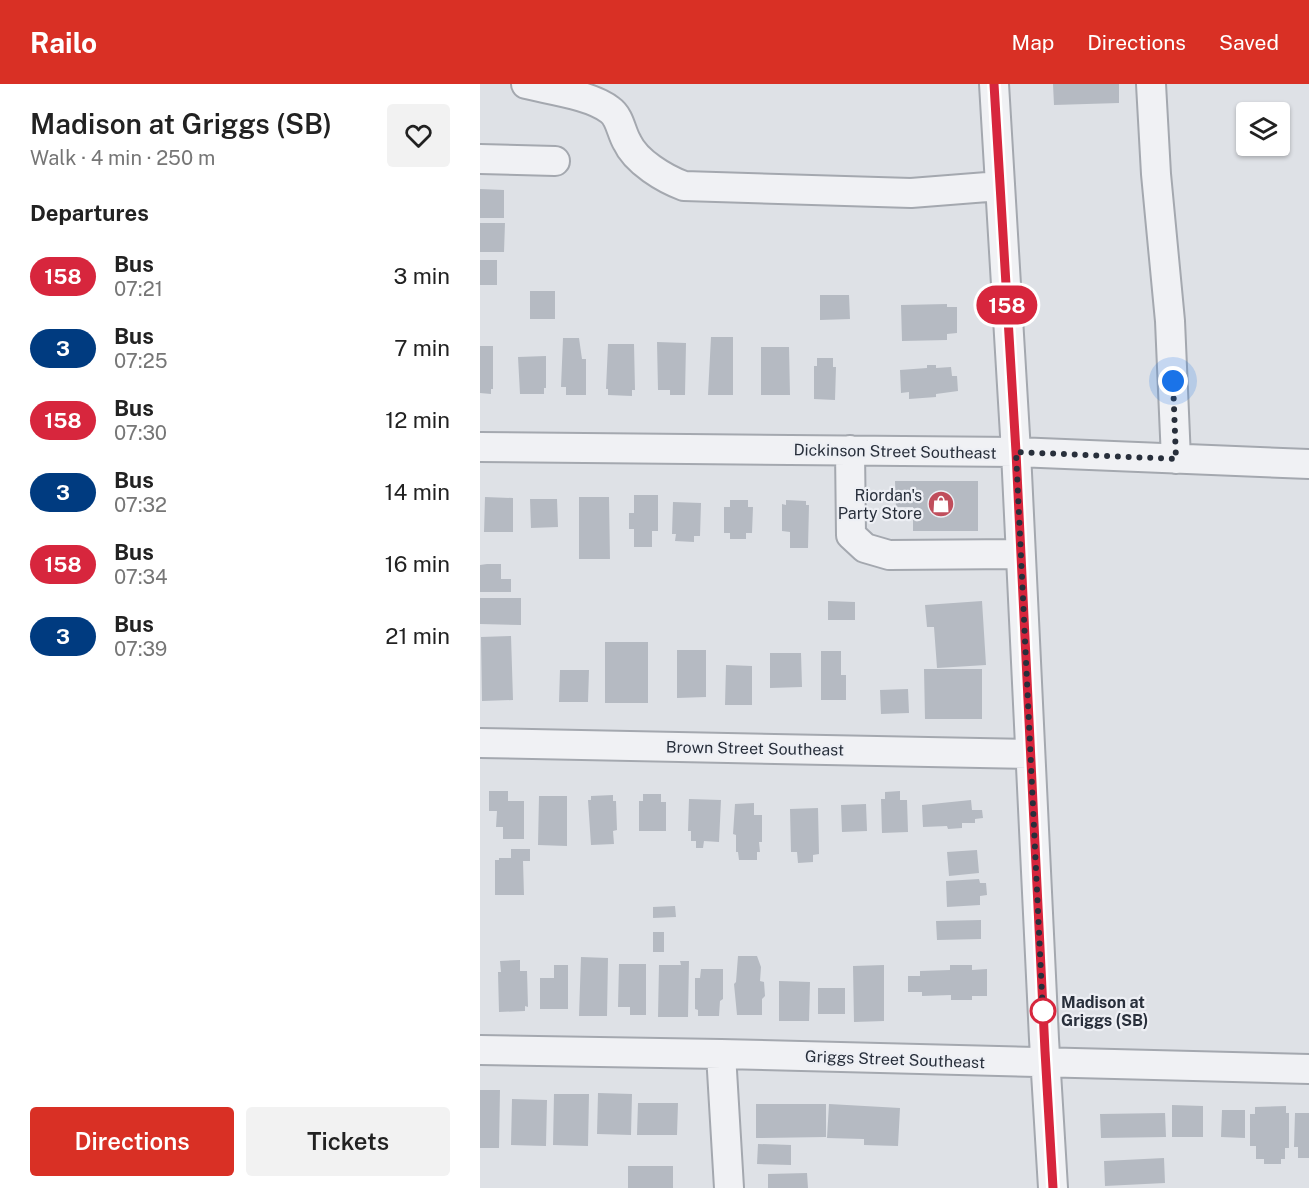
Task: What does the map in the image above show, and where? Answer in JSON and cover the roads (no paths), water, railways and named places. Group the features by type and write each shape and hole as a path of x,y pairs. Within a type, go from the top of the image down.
{"street":[{"path":"526,84 590,100 611,110 627,144 642,160 665,179 684,186 911,193 1000,186"},
{"path":"994,84 1016,452 1053,1188"},
{"path":"1151,84 1156,174 1170,321 1176,459"},
{"path":"480,159 555,161"},
{"name":"Dickinson Street Southeast","path":"480,447 1016,452 1309,464"},
{"path":"850,450 851,535 865,548 889,555 1020,554"},
{"name":"Brown Street Southeast","path":"480,743 1030,754"},
{"name":"Griggs Street Southeast","path":"480,1050 1309,1069"},
{"path":"721,1054 729,1188"}],"place":[{"name":"Riordan's Party Store","path":"941,504"},
{"name":"Madison at Griggs (SB)","path":"1043,1011"}]}
